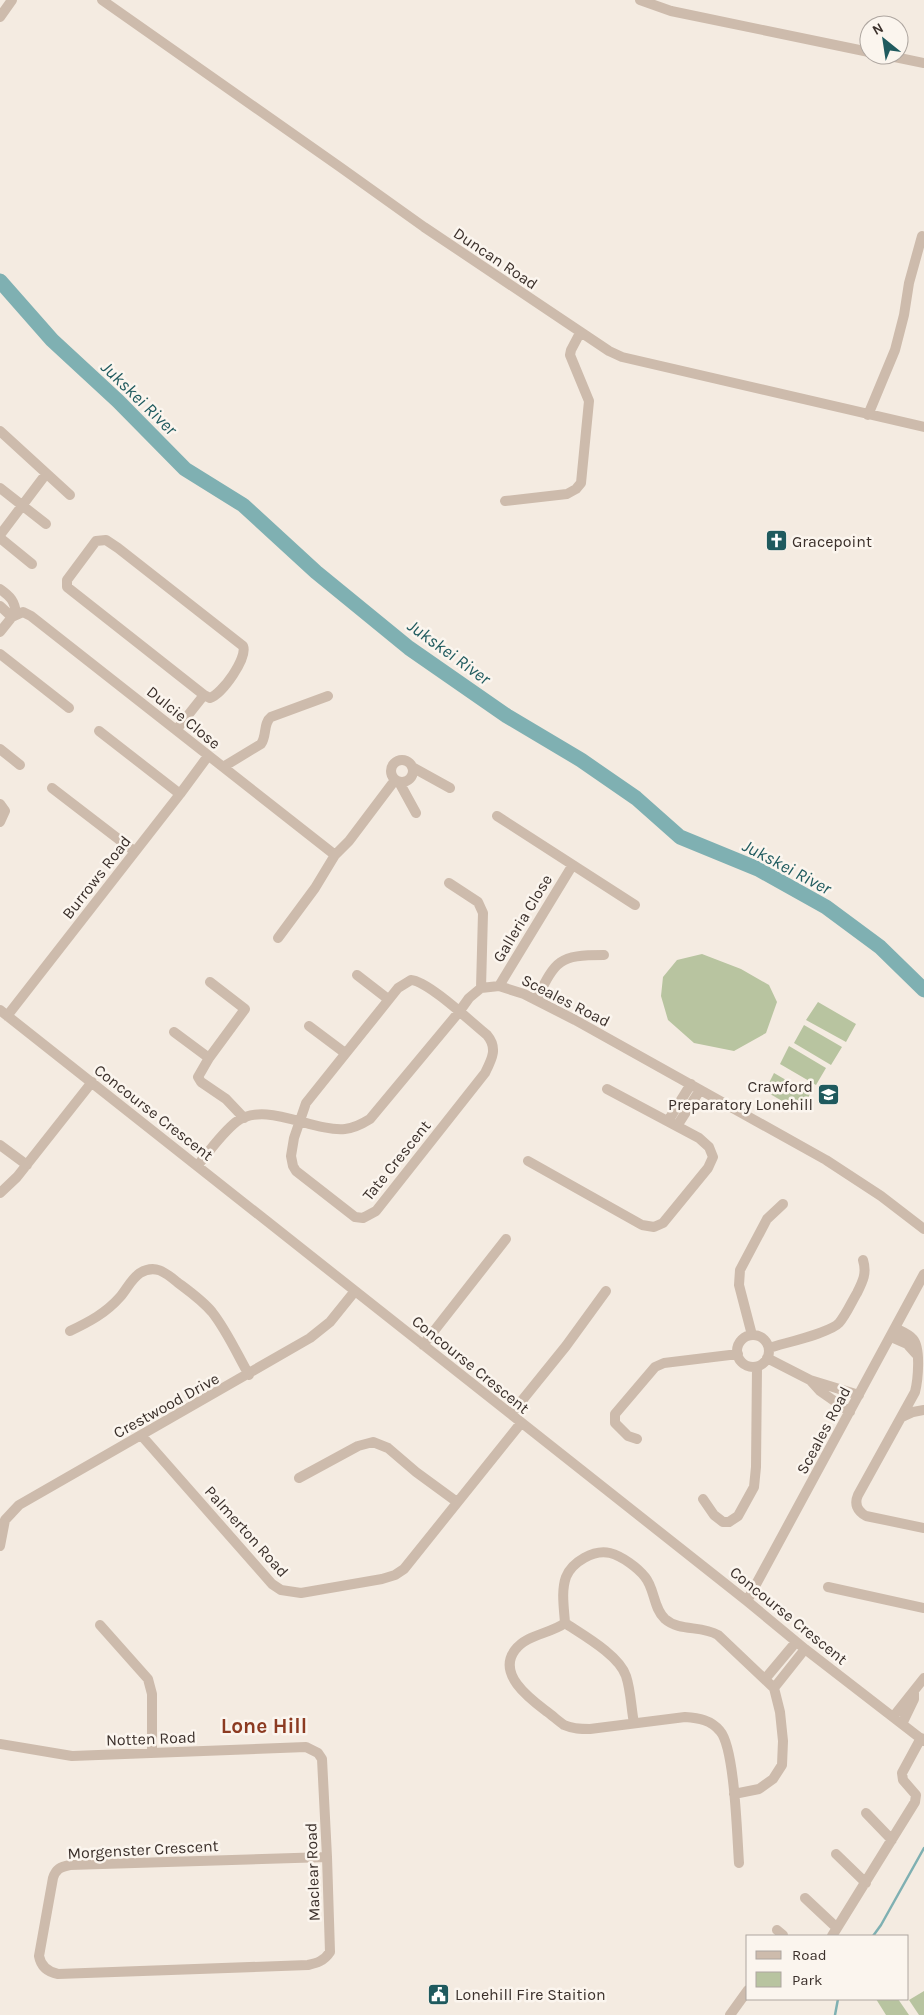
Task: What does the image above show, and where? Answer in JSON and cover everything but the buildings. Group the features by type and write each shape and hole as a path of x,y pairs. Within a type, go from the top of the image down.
{"street":[{"path":"0,17 12,0"},
{"name":"Duncan Road","path":"102,0 340,166 424,228 615,355 924,427"},
{"path":"640,0 671,11 859,50"},
{"path":"909,60 924,63"},
{"path":"868,414 895,350 904,315 909,283 922,236"},
{"path":"505,501 567,494 576,489 581,483 589,401 570,355 580,333"},
{"path":"0,431 70,495"},
{"path":"32,564 0,536 46,474"},
{"path":"0,488 46,524"},
{"path":"106,540 118,548 243,646 244,657 217,694 210,698 204,695 67,587 67,580 96,541 106,540"},
{"path":"0,589 16,605 14,615 0,632"},
{"path":"0,606 14,615"},
{"name":"Dulcie Close","path":"14,615 23,612 31,616 335,855"},
{"path":"0,654 69,708"},
{"path":"177,729 204,695"},
{"path":"223,767 264,741 268,720 271,716 328,696"},
{"path":"99,731 180,794"},
{"path":"0,749 20,765"},
{"name":"Burrows Road","path":"4,1013 180,794 208,756"},
{"path":"416,813 392,772 396,763 404,761 450,788"},
{"path":"278,938 335,855 355,834 397,781 409,780 412,776 412,766"},
{"path":"52,788 134,851"},
{"path":"0,804 5,811 0,822"},
{"name":"Galleria Close","path":"497,816 635,905"},
{"name":"Galleria Close","path":"498,986 572,866"},
{"path":"198,1166 229,1129 244,1118 260,1115 336,1129 353,1128 370,1119 469,998 481,988 483,913 478,902 449,883"},
{"path":"536,1000 552,969 566,958 580,955 604,955"},
{"path":"357,975 388,999"},
{"path":"300,1122 306,1103 402,984 416,980 433,990 459,1012"},
{"path":"210,982 245,1009 199,1074 199,1079 226,1099 244,1118"},
{"name":"Sceales Road","path":"481,988 498,986 517,991 536,1000 826,1160 881,1196 924,1228"},
{"name":"Tate Crescent","path":"300,1122 294,1138 291,1156 296,1171 352,1215 364,1218 370,1216 376,1211 485,1073 490,1063 493,1054 492,1041 459,1012"},
{"name":"Concourse Crescent","path":"4,1013 922,1740"},
{"path":"309,1026 345,1053"},
{"path":"174,1032 210,1058"},
{"path":"0,1193 6,1189 27,1164 92,1082"},
{"path":"673,1124 691,1084"},
{"path":"528,1161 642,1225 654,1227 664,1223 708,1168 713,1156 709,1147 704,1142 608,1089"},
{"path":"673,1124 700,1090"},
{"path":"0,1145 27,1164"},
{"path":"752,1336 739,1285 740,1270 767,1219 783,1204"},
{"path":"423,1344 506,1240"},
{"path":"703,1499 714,1515 723,1522 729,1522 738,1516 754,1487 757,1367 768,1353 828,1330 838,1324 849,1308 865,1276 866,1268 863,1260"},
{"path":"70,1331 94,1320 106,1311 133,1278 149,1269 156,1268 188,1290 212,1312 222,1326 249,1375"},
{"name":"Sceales Road","path":"747,1601 924,1274"},
{"name":"Crestwood Drive","path":"0,1546 5,1520 19,1505 249,1375 319,1332 339,1312 355,1291"},
{"path":"511,1414 566,1346 606,1291"},
{"path":"893,1333 913,1339 918,1377 915,1392 858,1495 856,1506 866,1516 924,1528"},
{"path":"757,1367 743,1363 738,1354 741,1342 752,1336 760,1336 765,1341 768,1353 810,1380 820,1391 850,1412"},
{"path":"637,1439 628,1436 616,1423 615,1414 655,1367 664,1363 738,1354"},
{"path":"810,1380 859,1395"},
{"path":"915,1392 924,1404"},
{"path":"901,1418 913,1412 924,1410"},
{"name":"Palmerton Road","path":"141,1436 272,1584 281,1590 301,1594 370,1582 395,1575 404,1569 521,1423"},
{"path":"299,1478 358,1446 373,1442 388,1448 416,1472 457,1502"},
{"path":"565,1623 564,1588 571,1569 592,1554 610,1553 625,1561 646,1578 663,1617 672,1624 682,1628 710,1630 718,1635 774,1688 784,1741 782,1765 773,1779 759,1788 734,1794"},
{"path":"828,1587 924,1608"},
{"path":"565,1623 551,1631 528,1639 516,1648 510,1665 516,1682 528,1697 563,1724 570,1727 590,1730 685,1717 699,1718 714,1726 724,1737 727,1748 734,1794 739,1863"},
{"path":"565,1623 593,1642 621,1666 627,1680 634,1723"},
{"path":"100,1625 148,1679 152,1694 152,1753"},
{"path":"765,1679 801,1645"},
{"path":"774,1688 801,1645"},
{"path":"893,1717 924,1678"},
{"path":"902,1724 914,1699 914,1692"},
{"path":"805,1898 835,1932 915,1802 916,1795 904,1780 902,1773 922,1740"},
{"name":"Notten Road","path":"0,1744 72,1756 306,1748 318,1753 323,1765"},
{"name":"Maclear Road","path":"308,1965 322,1960 330,1952 323,1765"},
{"path":"866,1812 892,1840"},
{"path":"836,1854 866,1884"},
{"name":"Morgenster Crescent","path":"308,1965 58,1974 46,1969 40,1963 39,1956 53,1878 56,1871 61,1867 70,1865 327,1857"},
{"path":"730,2015 746,1993"}],"green space":[{"path":"702,954 741,969 769,985 777,1002 766,1033 734,1051 694,1043 668,1020 661,996 663,977 677,960"},
{"path":"818,1002 856,1024 846,1042 806,1020"},
{"path":"804,1025 842,1047 831,1065 794,1043"},
{"path":"789,1046 826,1068 816,1085 780,1064"},
{"path":"774,1073 810,1094 801,1112 765,1091"},
{"path":"924,1991 924,2015 919,2015 909,2000"},
{"path":"877,2000 899,2000 909,2015 886,2015"}],"waterway":[{"name":"Jukskei River","path":"0,281 52,340 118,401 185,469 243,505 316,572 409,648 507,716 581,760 636,798 680,837 758,869 826,907 880,947 924,990"},
{"path":"874,1935 924,1848"},
{"path":"835,2015 838,2000"}],"place":[{"name":"Gracepoint","path":"776,541"},
{"name":"Crawford Preparatory Lonehill","path":"829,1095"},
{"name":"Lonehill Fire Staition","path":"439,1994"}],"district":[{"name":"Lone Hill","path":"264,1726"}]}
